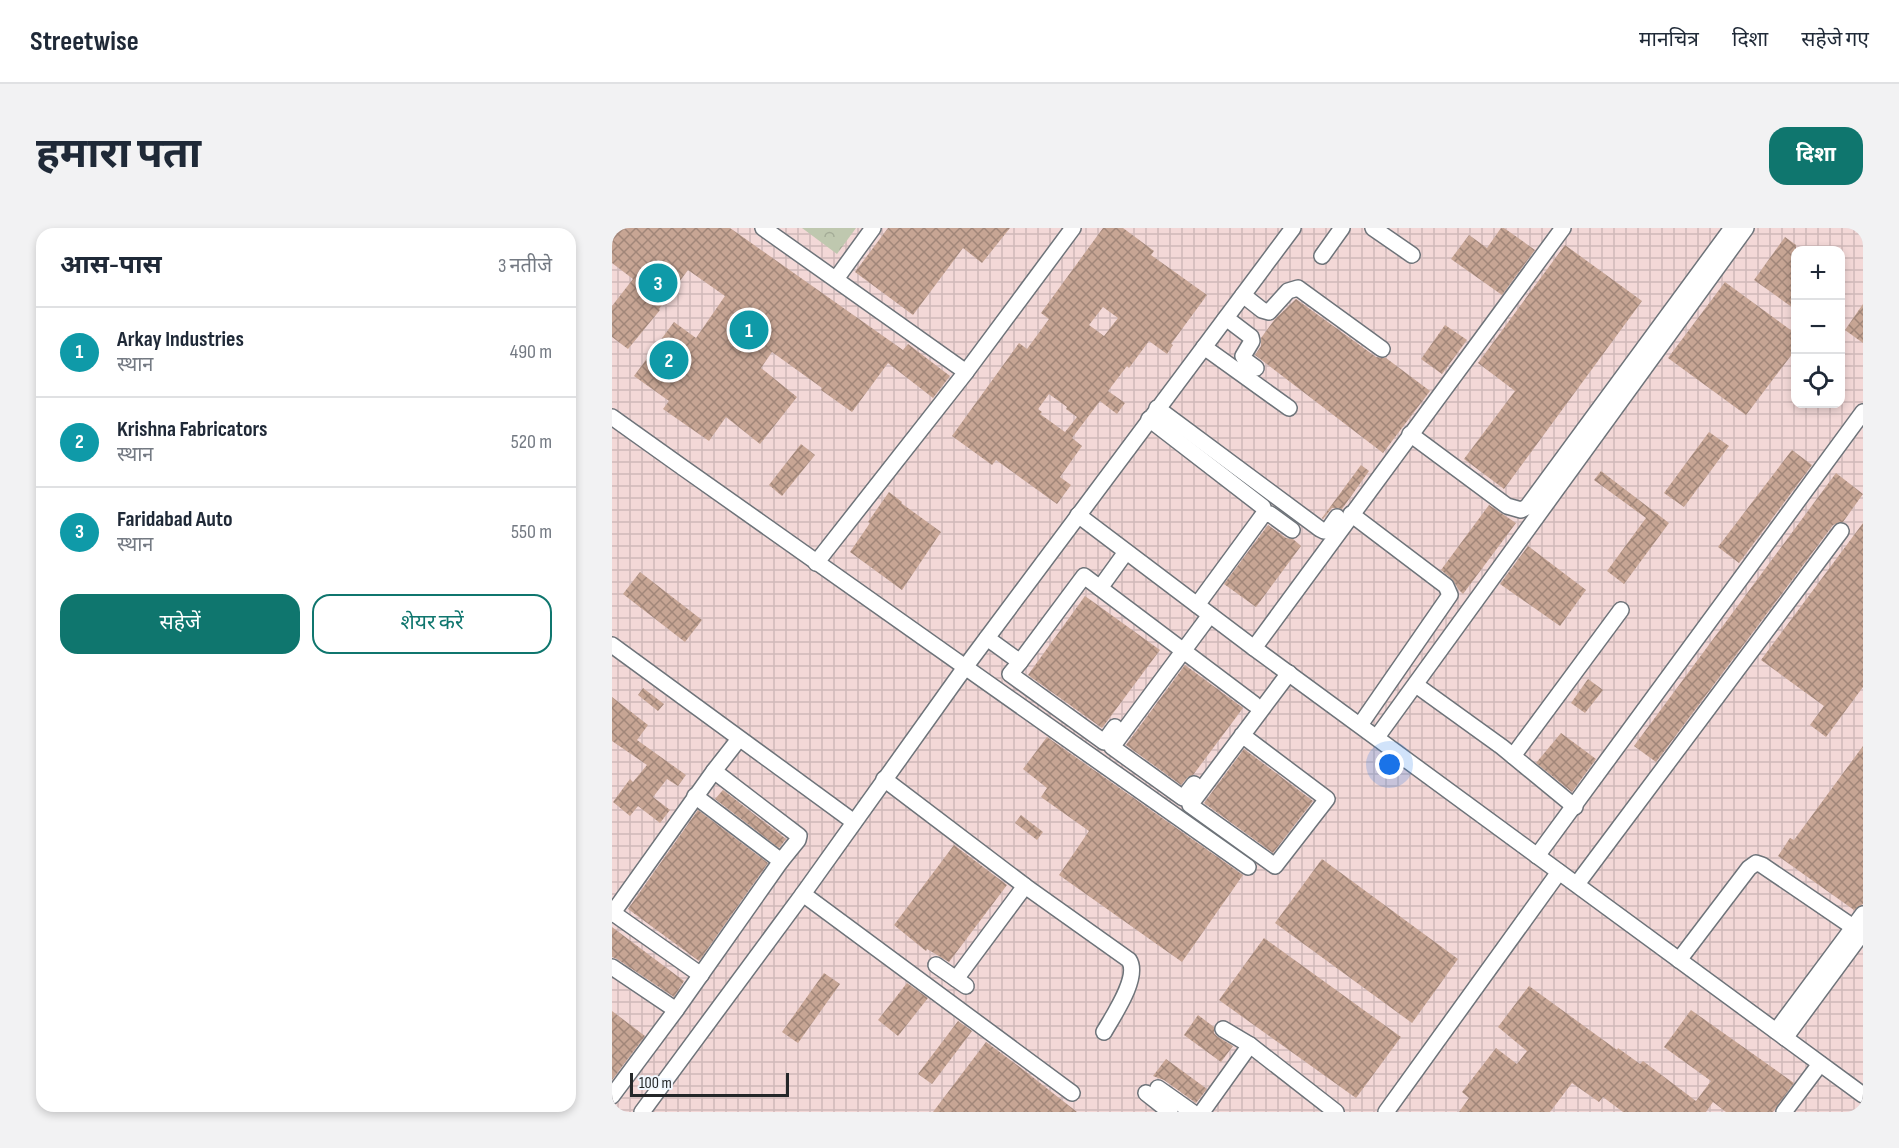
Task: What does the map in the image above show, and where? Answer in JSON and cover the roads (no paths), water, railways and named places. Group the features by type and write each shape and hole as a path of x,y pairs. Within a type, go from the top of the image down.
{"street":[{"path":"763,228 966,372"},
{"path":"836,279 873,228"},
{"path":"816,563 966,372 1073,228"},
{"path":"642,1112 803,894 966,666 1293,228"},
{"path":"1322,256 1342,228"},
{"path":"1373,228 1412,255"},
{"path":"1254,648 1563,228"},
{"path":"1410,434 1507,506 1521,510 1527,507 1732,228"},
{"path":"1377,737 1746,228"},
{"path":"1243,295 1262,310 1269,312 1288,291 1298,288 1382,350"},
{"path":"1226,318 1251,338 1252,341 1243,356 1256,368"},
{"path":"1204,347 1289,408"},
{"path":"1537,855 1575,807 1863,412"},
{"path":"1153,414 1324,531 1328,530 1369,473"},
{"path":"1153,414 1263,507"},
{"path":"612,417 1248,867"},
{"path":"1078,514 1254,648 1863,1095"},
{"path":"1197,605 1263,515 1270,514 1292,530"},
{"path":"1351,514 1446,586 1450,595 1360,725"},
{"path":"1577,884 1841,531"},
{"path":"1100,588 1126,552"},
{"path":"1210,615 1179,648 1104,742 1010,675 1084,576 1179,648 1258,706"},
{"path":"1513,756 1621,610"},
{"path":"987,638 1020,662"},
{"path":"612,645 854,822"},
{"path":"1179,648 1112,747 1183,798 1258,706 1289,673"},
{"path":"1416,685 1513,756 1575,807"},
{"path":"1242,735 1328,798 1275,866 1190,805 1242,735 1258,706"},
{"path":"700,975 612,913 739,739"},
{"path":"612,1096 798,840 799,836 714,771"},
{"path":"884,779 1025,886 1130,960 1133,971 1124,996 1104,1032"},
{"path":"696,796 781,861"},
{"path":"1679,960 1749,867 1756,863 1858,929"},
{"path":"1386,1112 1559,872"},
{"path":"936,965 961,983 1025,886"},
{"path":"803,894 1072,1093"},
{"path":"1780,1035 1858,929 1863,914"},
{"path":"612,967 676,1010"},
{"path":"1223,1029 1250,1046 1336,1112"},
{"path":"1202,1112 1250,1046"},
{"path":"1784,1112 1820,1064"},
{"path":"1170,1112 1152,1090 1192,1112"}],"place":[{"name":"Faridabad Auto","path":"658,283"},
{"name":"Arkay Industries","path":"749,330"},
{"name":"Krishna Fabricators","path":"669,360"}]}
